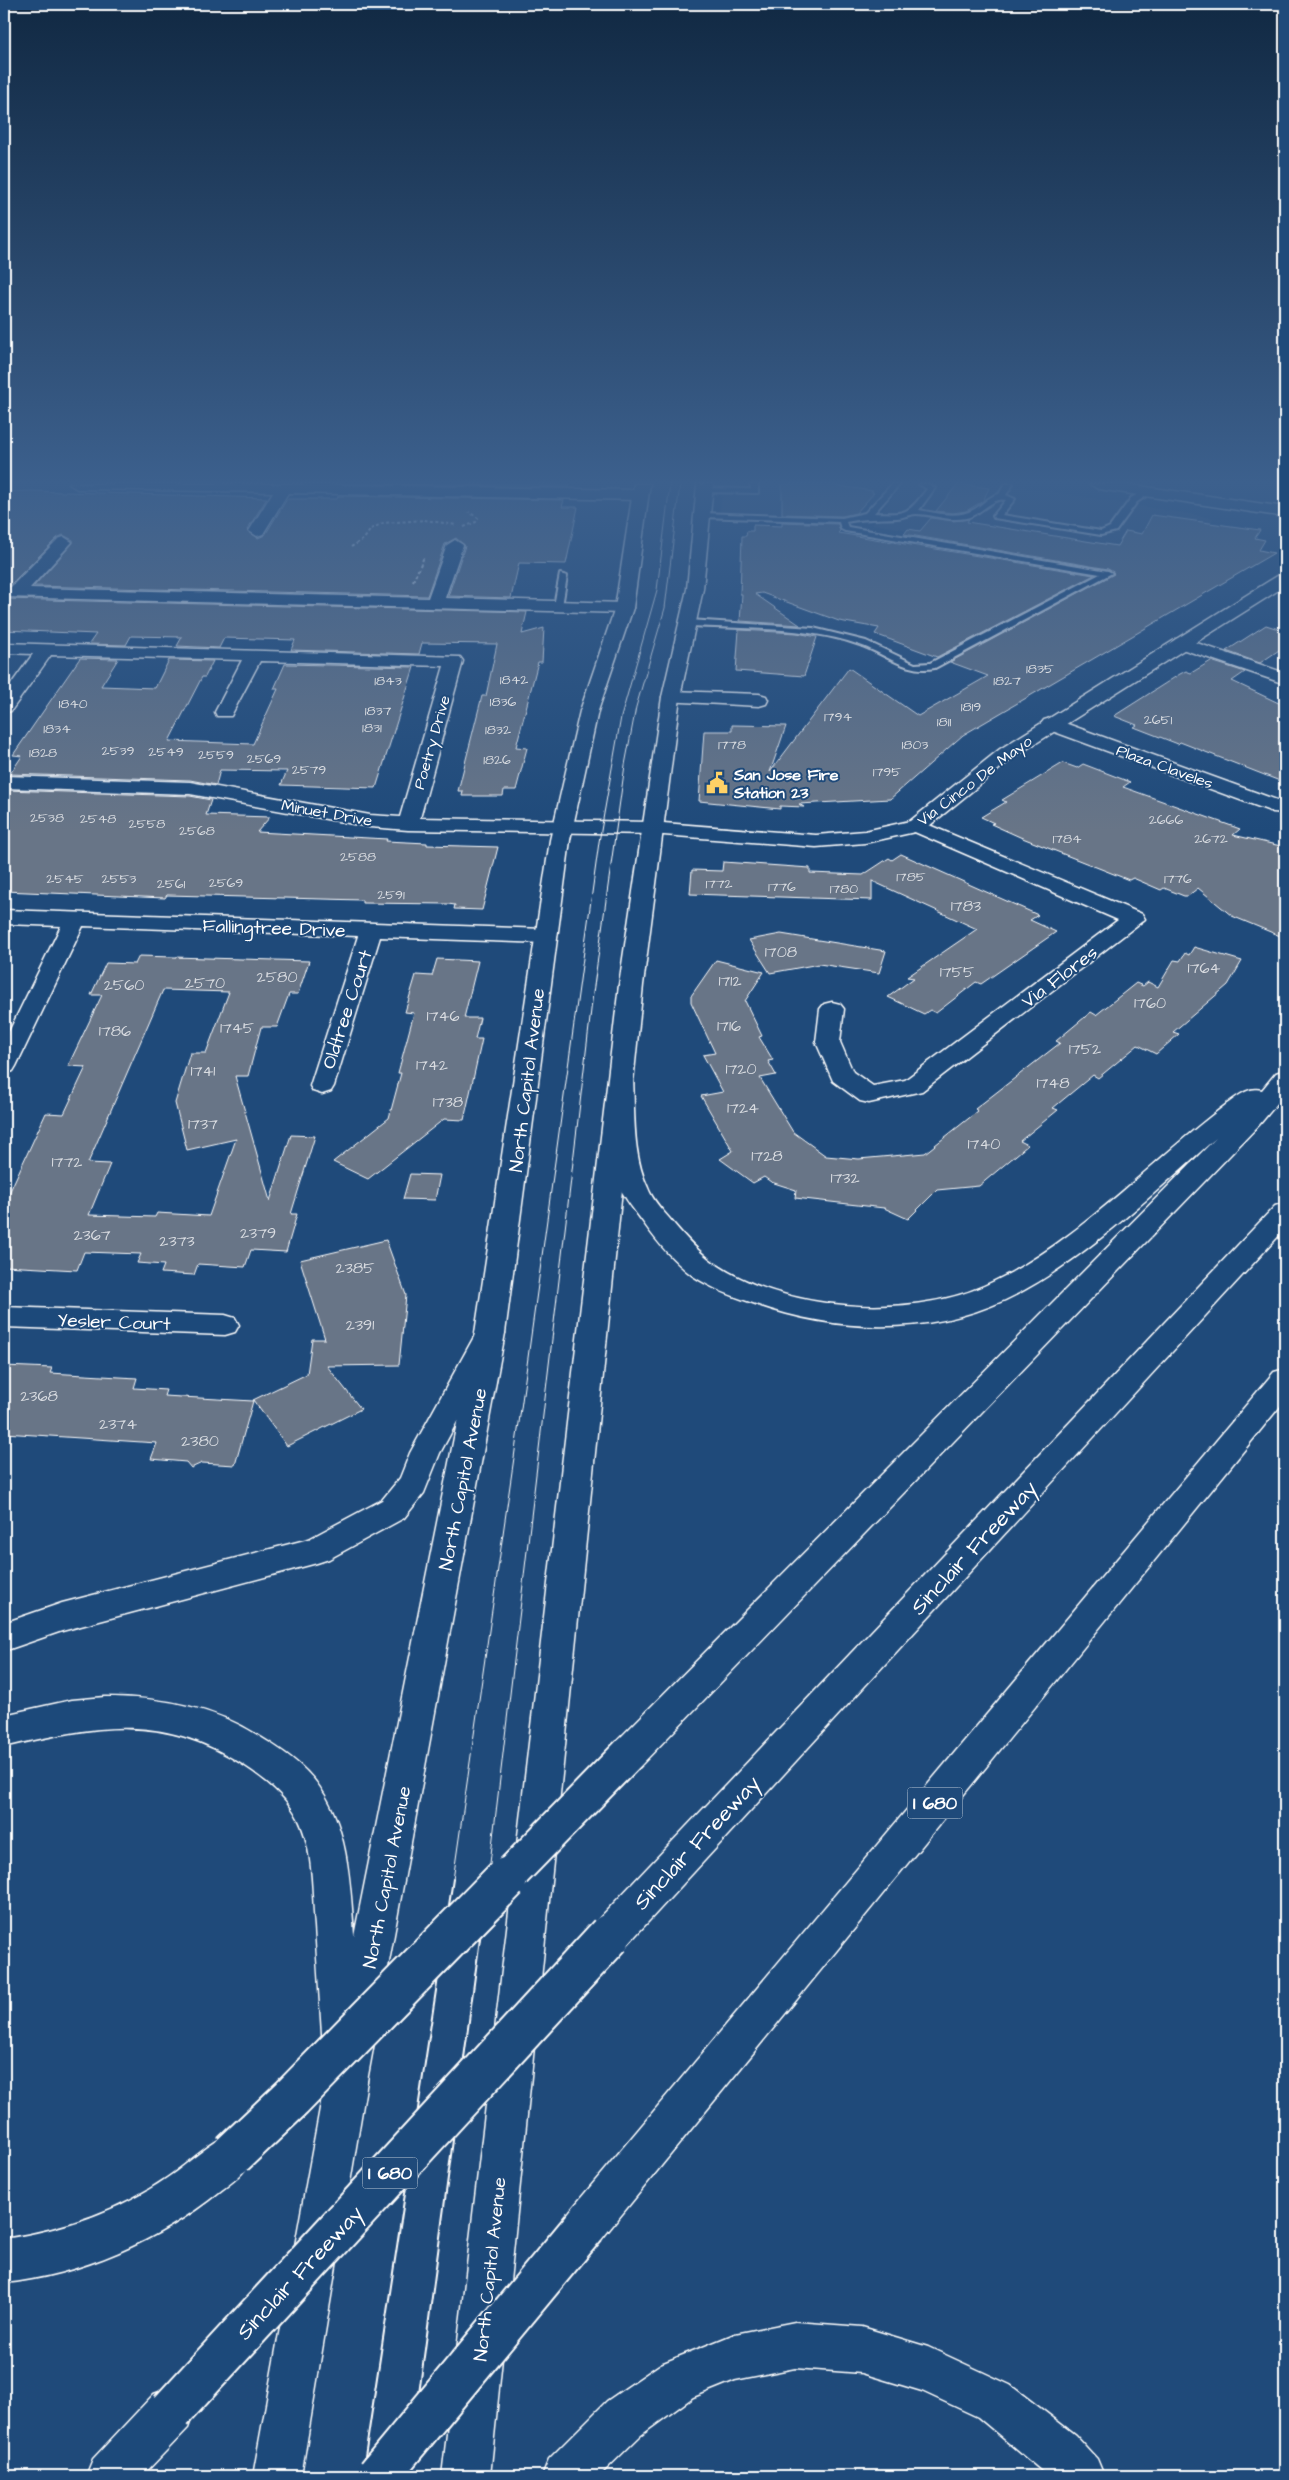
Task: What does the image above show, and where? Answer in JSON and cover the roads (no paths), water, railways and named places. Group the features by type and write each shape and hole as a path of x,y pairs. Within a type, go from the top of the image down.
{"main road":[{"path":"339,600 624,608"},
{"name":"North Capitol Avenue","path":"277,2476 346,2081 490,1333 509,1209 545,936 563,825 589,711 625,600"},
{"name":"North Capitol Avenue","path":"466,2476 621,1078 651,828 671,696 693,600"},
{"name":"Via Cinco De Mayo","path":"651,828 816,841 865,837 917,826 1007,753 1252,600"},
{"path":"1182,643 1285,679"},
{"path":"4,648 254,656 224,712"},
{"path":"4,707 45,650"},
{"name":"Poetry Drive","path":"254,656 454,661 408,824"},
{"path":"671,696 758,700"},
{"name":"Plaza Claveles","path":"1051,724 1280,808"},
{"name":"Minuet Drive","path":"4,782 190,788 370,820 408,824 563,825 651,828"},
{"name":"Via Flores","path":"832,1009 828,1042 842,1076 869,1095 913,1086 1134,919 917,826"},
{"name":"Fallingtree Drive","path":"4,917 545,936"},
{"path":"4,1066 74,920"},
{"name":"Oldtree Court","path":"322,1086 371,931"},
{"path":"621,1078 626,1167 634,1189 666,1233 685,1254 712,1275 748,1292 786,1306 827,1313 914,1315 956,1308 994,1293 1026,1275 1140,1190 1235,1109 1285,1078"},
{"path":"4,2261 22,2259 82,2243 136,2220 181,2194 233,2154 292,2098 1250,1119 1285,1078"},
{"name":"Sinclair Freeway","path":"110,2476 610,1934 1285,1212"},
{"name":"Yesler Court","path":"4,1317 225,1325"},
{"path":"4,1637 62,1617 317,1550 393,1509 413,1484 425,1453 490,1333"},
{"name":"I 680","path":"378,2476 1285,1380"},
{"path":"4,1731 49,1718 96,1712 143,1712 185,1719 220,1732 257,1753 288,1775 316,1814 328,1857 346,2081"},
{"path":"570,2471 624,2418 678,2380 734,2357 795,2345 862,2350 928,2370 994,2401 1058,2452 1080,2476"}],"lane":[{"path":"558,606 559,600"},
{"path":"689,623 813,631 863,644 914,667 932,666 1057,600"}],"tram line":[{"path":"453,1880 519,1423 599,842 621,717 654,600"},
{"path":"488,1880 593,993 625,765 636,707 666,600"},
{"path":"362,2476 453,1879"},
{"path":"408,2476 488,1879"}],"place":[{"name":"San Jose Fire Station 23","path":"717,783"}]}
